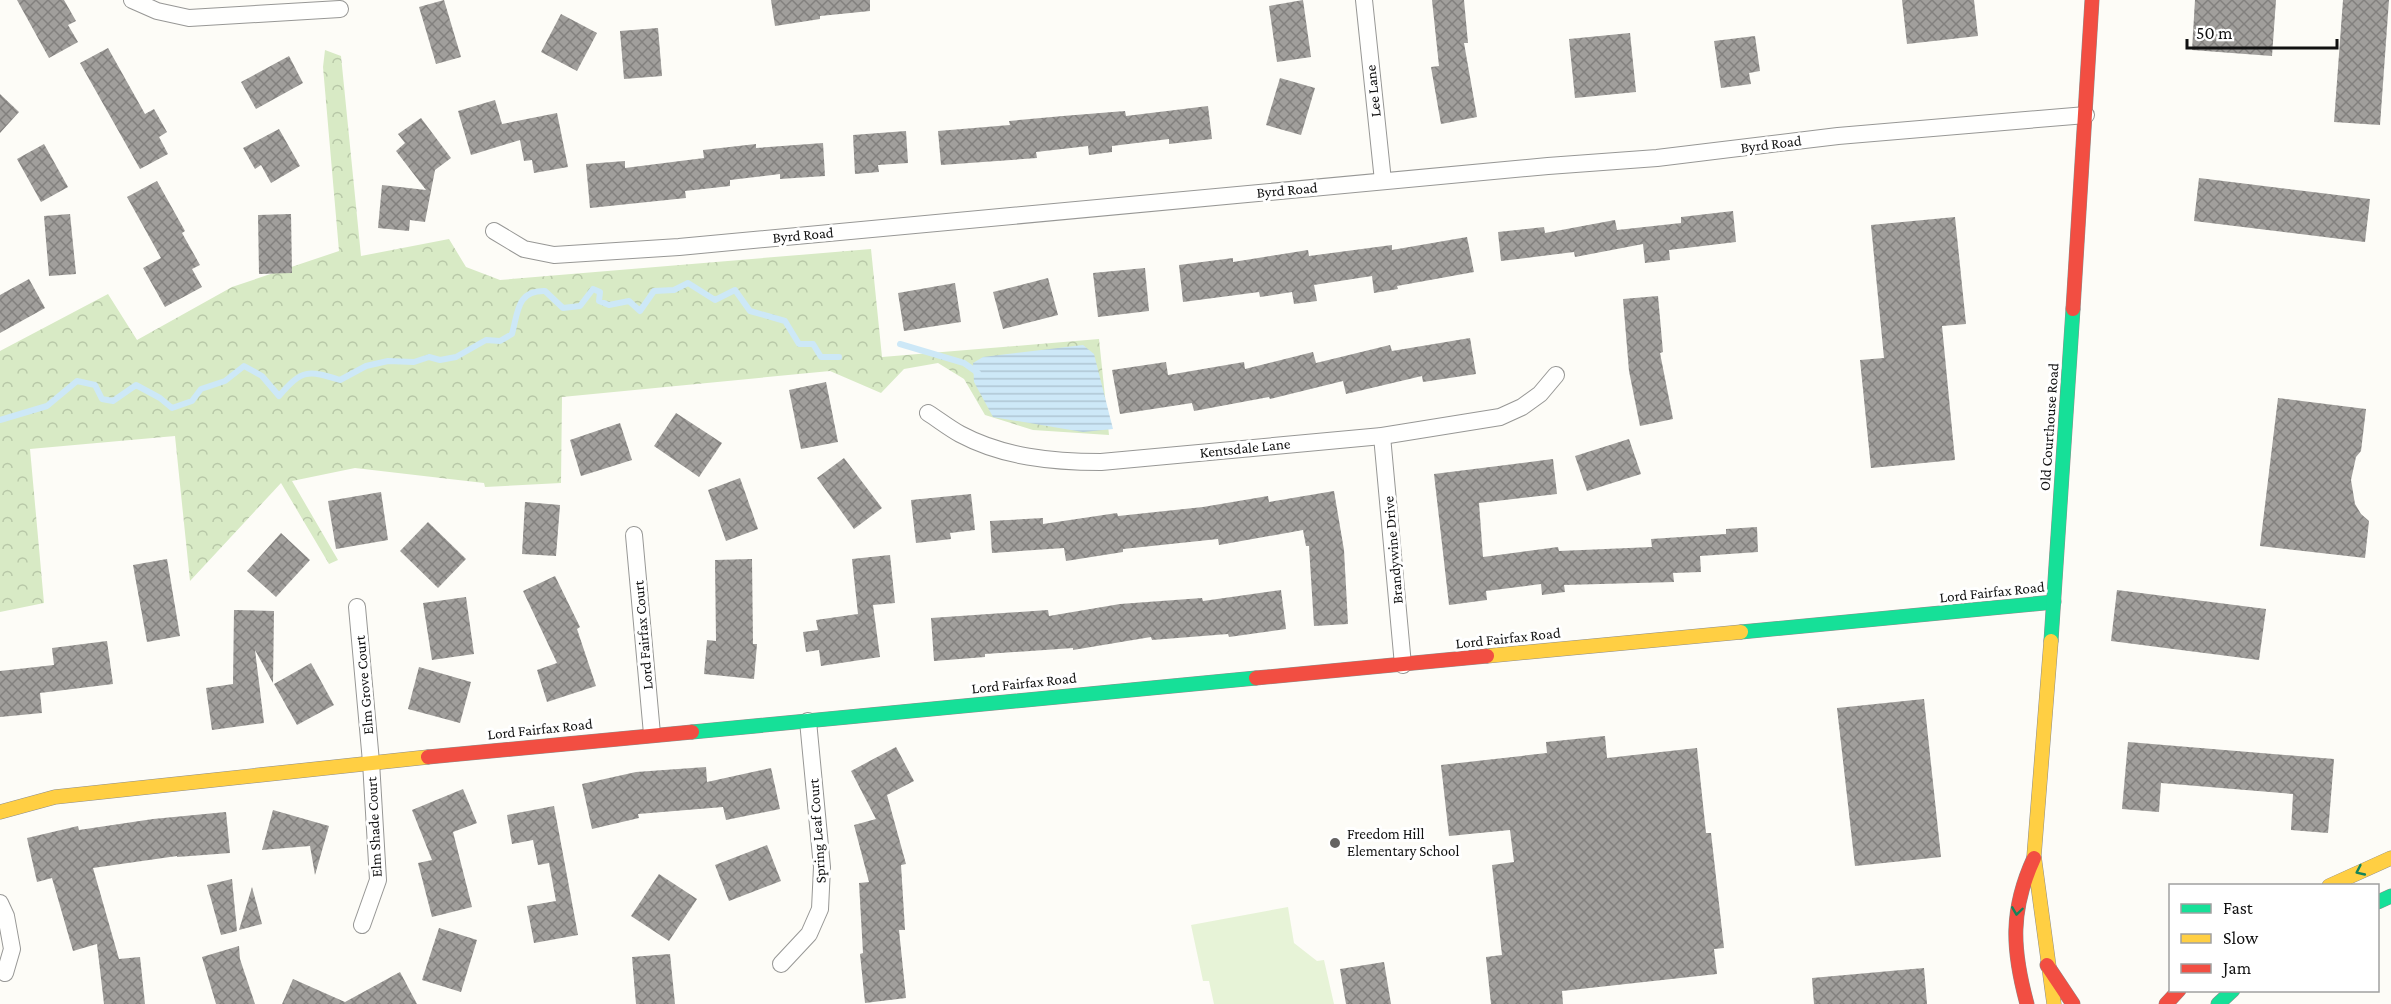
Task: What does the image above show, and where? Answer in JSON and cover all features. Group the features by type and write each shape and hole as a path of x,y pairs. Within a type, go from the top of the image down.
{"street":[{"path":"132,0 157,11 189,18 340,9"},
{"name":"Lee Lane","path":"1364,0 1383,181"},
{"name":"Old Courthouse Road","path":"2054,1004 2034,856 2054,602 2092,0"},
{"name":"Byrd Road","path":"494,231 524,249 540,253 565,254 679,247 1383,181 1657,158 1838,136 2086,115"},
{"name":"Kentsdale Lane","path":"928,413 959,434 993,448 1028,457 1069,462 1101,462 1382,436 1500,417 1522,407 1556,375"},
{"name":"Brandywine Drive","path":"1382,436 1403,665"},
{"name":"Lord Fairfax Court","path":"634,535 652,734"},
{"name":"Lord Fairfax Road","path":"0,812 55,797 371,762 2054,602"},
{"name":"Elm Grove Court","path":"357,607 371,762"},
{"name":"Spring Leaf Court","path":"781,964 809,934 820,909 822,867 808,721"},
{"name":"Elm Shade Court","path":"362,925 378,880 371,762"},
{"name":"Old Courthouse Road","path":"2027,1004 2016,959 2015,925 2019,894 2034,856"},
{"path":"2331,884 2391,858"},
{"path":"0,903 6,916 12,949 5,973"},
{"path":"2047,965 2073,1004"},
{"path":"2218,1004 2231,992"}],"green space":[{"path":"325,50 341,56 361,256 449,239 466,267 500,280 871,249 882,357 1099,339 1109,435 1033,430 985,415 964,379 938,363 904,369 881,393 830,371 562,397 561,483 485,487 484,483 355,468 292,481 338,560 329,564 281,483 190,581 175,436 30,449 44,603 0,612 0,351 108,294 137,340 232,287 339,251 323,67"},
{"path":"1288,907 1294,943 1317,961 1324,960 1334,1004 1214,1004 1209,981 1203,981 1191,925"}],"water":[{"path":"1083,345 1094,354 1113,429 1083,432 993,417 974,382 973,363 983,357"}],"building":[{"path":"17,0 64,0 76,21 68,25 78,42 49,58"},
{"path":"444,0 461,57 436,64 419,7"},
{"path":"771,0 870,0 870,11 820,16 820,19 775,26"},
{"path":"1303,0 1311,57 1277,62 1269,6"},
{"path":"1432,0 1464,0 1468,43 1464,43 1477,117 1441,124 1431,67 1439,66"},
{"path":"1902,0 1974,0 1978,36 1907,44"},
{"path":"2195,0 2276,0 2272,56 2192,50"},
{"path":"2343,0 2389,0 2380,125 2334,122"},
{"path":"561,14 597,33 577,71 541,52"},
{"path":"658,28 662,76 624,79 620,31"},
{"path":"1630,33 1636,92 1575,98 1569,39"},
{"path":"1755,36 1760,71 1749,73 1751,84 1721,88 1714,41"},
{"path":"108,48 145,114 154,109 167,132 159,137 168,154 140,169 80,63"},
{"path":"289,56 303,83 256,109 241,82"},
{"path":"1280,78 1315,88 1301,135 1266,125"},
{"path":"0,94 19,112 0,133"},
{"path":"495,100 502,124 557,113 568,167 534,173 532,160 524,161 520,140 471,155 458,111"},
{"path":"1208,106 1212,139 1169,144 1169,139 1112,146 1112,152 1089,155 1088,146 1036,152 1037,158 941,165 938,131 1010,125 1009,121 1063,116 1125,111 1126,116"},
{"path":"421,118 451,158 435,170 425,222 410,220 409,231 378,228 382,185 426,190 396,151 405,143 398,134"},
{"path":"279,129 300,166 271,183 261,165 255,169 243,148"},
{"path":"906,131 908,163 878,165 879,172 855,174 853,135"},
{"path":"823,143 825,176 780,179 780,174 730,180 730,186 685,191 686,198 590,208 586,164 625,161 625,168 704,158 703,150 756,144 756,148"},
{"path":"44,144 68,187 41,202 17,159"},
{"path":"2199,178 2370,199 2365,242 2194,221"},
{"path":"157,181 185,231 182,233 200,265 192,269 202,287 165,307 143,268 161,258 127,197"},
{"path":"1733,211 1736,242 1669,250 1670,260 1645,263 1643,244 1575,257 1574,252 1501,261 1498,232 1544,227 1545,233 1615,220 1617,230 1681,223 1681,217"},
{"path":"70,214 76,274 49,276 44,216"},
{"path":"291,214 292,273 259,274 258,215"},
{"path":"1955,217 1966,324 1942,326 1955,460 1871,468 1860,360 1884,358 1871,225"},
{"path":"1467,237 1474,272 1397,286 1398,289 1374,293 1372,276 1314,285 1317,301 1294,304 1292,292 1260,297 1259,292 1183,302 1179,265 1233,258 1233,262 1308,250 1309,256 1392,245 1392,250"},
{"path":"1145,268 1149,311 1098,317 1093,273"},
{"path":"1048,278 1058,315 1003,329 993,292"},
{"path":"29,279 45,308 0,333 0,295"},
{"path":"955,283 961,322 904,331 898,293"},
{"path":"1658,296 1663,352 1660,353 1673,419 1640,426 1629,371 1623,299"},
{"path":"1470,338 1476,374 1423,382 1422,376 1346,394 1343,381 1270,399 1269,397 1194,411 1192,403 1120,414 1112,370 1166,362 1168,375 1244,362 1245,369 1313,352 1316,363 1390,345 1392,351"},
{"path":"826,382 838,442 801,449 789,390"},
{"path":"2278,398 2366,409 2361,451 2356,457 2351,480 2355,504 2369,521 2365,558 2260,546"},
{"path":"676,413 722,443 699,477 654,446"},
{"path":"620,423 632,460 581,476 570,440"},
{"path":"1629,439 1641,474 1587,491 1575,456"},
{"path":"844,458 882,508 854,529 817,478"},
{"path":"1553,459 1557,494 1479,503 1483,557 1558,547 1559,551 1652,547 1651,539 1726,534 1726,529 1757,527 1758,552 1700,556 1701,572 1673,573 1674,582 1564,585 1565,592 1542,595 1541,584 1486,591 1487,600 1449,605 1434,474"},
{"path":"740,478 758,529 726,541 708,490"},
{"path":"1334,491 1344,550 1348,624 1314,626 1309,546 1306,546 1303,530 1219,545 1218,539 1123,549 1123,552 1066,561 1064,548 992,553 990,521 1043,518 1043,524 1117,513 1118,516 1203,507 1268,496 1269,502"},
{"path":"381,492 388,540 336,549 328,501"},
{"path":"971,494 975,530 950,533 951,539 916,543 911,500"},
{"path":"525,502 560,505 556,556 522,554"},
{"path":"428,522 466,559 438,588 400,551"},
{"path":"281,533 310,560 276,597 247,571"},
{"path":"890,555 895,603 873,605 880,657 821,666 819,650 806,652 803,632 818,630 816,620 858,614 852,559"},
{"path":"167,559 180,636 147,642 133,565"},
{"path":"752,559 753,644 757,644 754,679 704,674 707,640 716,641 715,560"},
{"path":"555,576 580,627 577,629 596,686 547,702 537,670 557,663 523,591"},
{"path":"1281,590 1286,629 1229,637 1228,634 1152,640 1151,637 1073,650 1073,648 985,654 985,657 934,661 931,618 1048,610 1049,616 1120,604 1202,598 1203,601"},
{"path":"2117,590 2266,609 2259,660 2111,641"},
{"path":"466,597 474,654 432,660 423,603"},
{"path":"234,610 274,611 273,683 255,650 264,723 212,730 206,688 233,684"},
{"path":"107,641 113,684 40,693 42,713 0,717 0,671 54,665 52,648"},
{"path":"311,663 334,705 297,725 274,684"},
{"path":"419,667 471,682 460,723 408,709"},
{"path":"1924,699 1941,857 1855,866 1837,708"},
{"path":"1605,736 1607,758 1697,748 1706,833 1711,833 1724,948 1714,949 1717,974 1562,991 1563,1004 1491,1004 1486,957 1502,955 1492,865 1514,862 1510,830 1449,836 1441,765 1547,753 1546,742"},
{"path":"2128,742 2334,759 2328,833 2291,830 2293,794 2161,783 2159,812 2122,809"},
{"path":"896,747 914,781 887,795 906,864 901,865 905,930 899,930 906,998 865,1003 860,954 863,953 859,883 869,882 854,825 876,819 851,771"},
{"path":"706,767 707,782 771,768 780,809 726,820 723,807 638,814 639,818 592,829 582,784 636,772"},
{"path":"463,789 477,823 453,832 472,907 432,917 418,863 432,860 412,810"},
{"path":"554,806 578,935 534,943 527,906 556,901 549,863 538,865 533,840 512,844 507,815"},
{"path":"273,810 329,826 315,875 310,846 262,850"},
{"path":"226,812 230,853 177,856 93,868 119,959 140,957 145,1004 104,1004 97,944 73,951 52,878 37,882 27,838 78,826 79,830 153,819"},
{"path":"767,845 781,881 729,901 715,865"},
{"path":"659,874 697,899 669,941 631,916"},
{"path":"232,879 237,931 221,935 207,885"},
{"path":"252,887 262,924 239,930"},
{"path":"439,928 477,940 461,992 422,980"},
{"path":"239,946 240,959 255,1004 216,1004 202,957"},
{"path":"670,954 675,1004 636,1004 632,957"},
{"path":"1384,962 1391,1004 1346,1004 1340,969"},
{"path":"1924,968 1927,1004 1814,1004 1812,978"},
{"path":"400,972 417,1004 282,1004 293,979 345,1002"}],"waterway":[{"path":"0,420 47,406 77,381 95,385 102,399 113,401 136,385 160,398 172,408 192,401 201,389 225,381 244,366 262,376 279,396 300,376 306,374 320,374 340,380 366,366 388,361 414,362 429,357 440,360 456,357 486,340 500,341 512,334 518,310 524,298 529,294 545,291 563,308 580,306 593,289 600,292 599,301 609,305 629,301 640,311 654,291 674,290 688,283 715,300 735,290 750,311 785,321 799,344 813,344 821,357 839,357"},
{"path":"900,344 964,363 978,373"}],"traffic: fast":[{"path":"2051,641 2073,309"},
{"path":"1741,632 2054,602"},
{"path":"692,732 1256,678"},
{"path":"2379,902 2391,896"},
{"path":"2218,1004 2231,992"}],"traffic: slow":[{"path":"1487,656 1741,632"},
{"path":"2051,641 2034,856 2054,1004"},
{"path":"0,812 55,797 428,757"},
{"path":"2333,884 2391,858"}],"traffic: jam":[{"path":"2073,309 2092,0"},
{"path":"1256,678 1487,656"},
{"path":"428,757 692,732"},
{"path":"2027,1004 2018,965 2016,930 2021,895 2034,858"},
{"path":"2047,965 2073,1004"},
{"path":"2166,1004 2177,992"}],"place":[{"name":"Freedom Hill Elementary School","path":"1335,843"}]}
